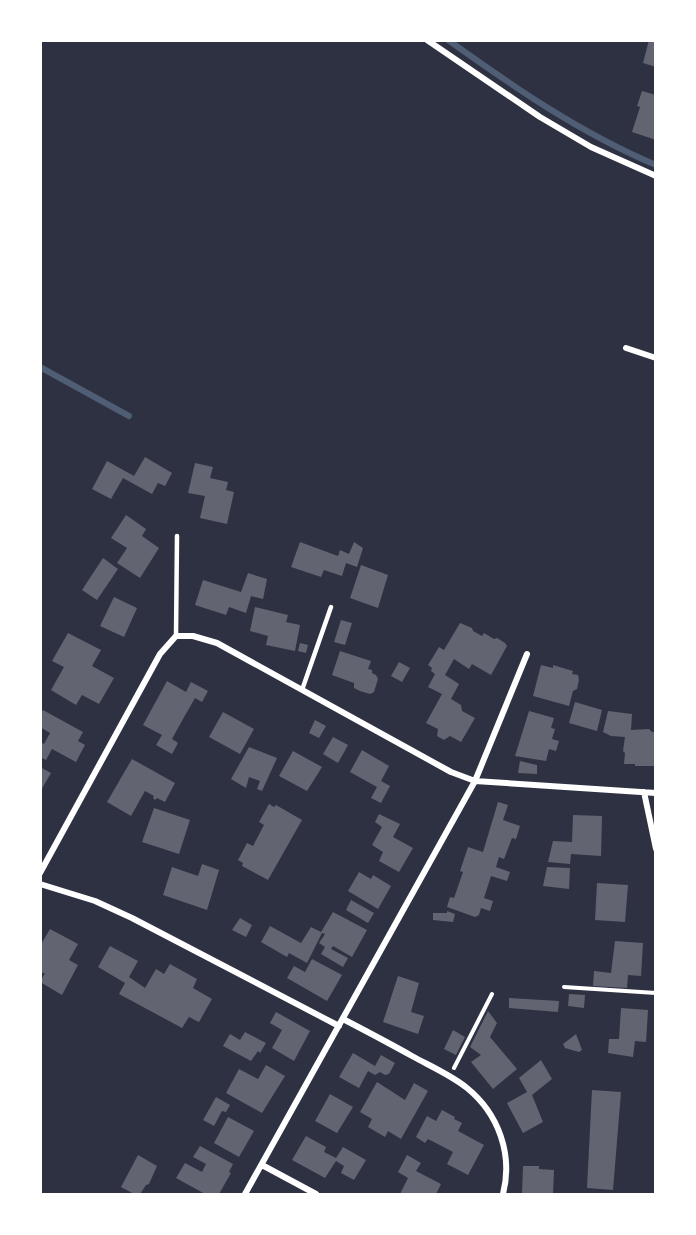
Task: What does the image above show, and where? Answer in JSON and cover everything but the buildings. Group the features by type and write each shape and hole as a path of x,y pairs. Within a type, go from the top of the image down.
{"street":[{"path":"427,40 540,117 591,147 656,176"},
{"path":"626,348 656,358"},
{"path":"40,873 160,654 176,636 193,636 217,643 451,772 475,781 656,793"},
{"path":"245,1194 475,781 527,654"},
{"path":"644,792 656,849"},
{"path":"40,884 95,901 132,918 339,1026"},
{"path":"343,1018 450,1076 485,1105 496,1122 503,1143 506,1160 506,1181 503,1194"},
{"path":"262,1165 316,1194"}],"lane":[{"path":"176,636 177,536"},
{"path":"302,690 331,607"}],"path":[{"path":"564,987 656,993"},
{"path":"450,1076 492,994"}],"waterway":[{"path":"448,40 574,124 656,165"},
{"path":"40,367 129,416"}]}
